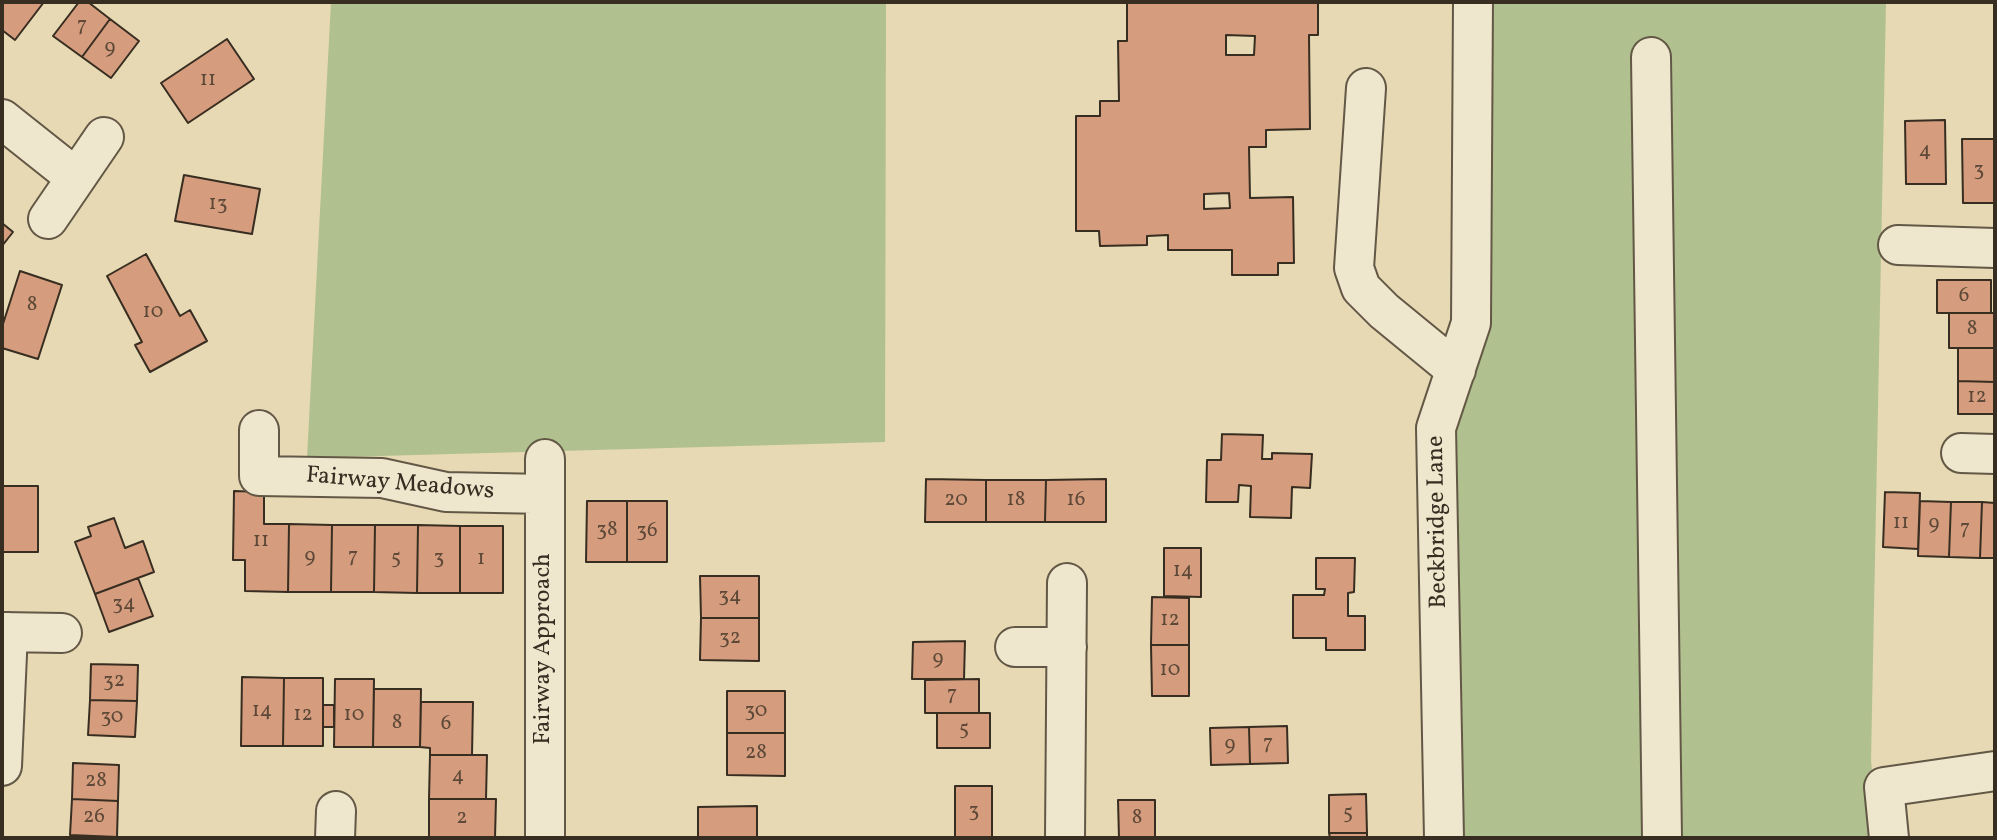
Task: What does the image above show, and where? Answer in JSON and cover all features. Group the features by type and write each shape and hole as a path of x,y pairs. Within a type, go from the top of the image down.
{"street":[{"name":"Beckbridge Lane","path":"1444,838 1436,428 1471,323 1473,2"},
{"path":"1651,57 1662,838"},
{"path":"1366,88 1354,268 1361,288 1384,311 1456,370"},
{"path":"2,119 75,177"},
{"path":"48,219 104,137"},
{"path":"1898,246 1995,248"},
{"name":"Fairway Meadows","path":"259,430 259,476 382,478 446,492 545,477"},
{"name":"Fairway Approach","path":"545,477 545,838"},
{"path":"1065,838 1067,583"},
{"path":"2,765 5,632 62,634"},
{"path":"1015,647 1067,646"},
{"path":"1889,838 1884,787 1995,771"}],"green space":[{"path":"331,2 886,2 885,442 307,458"},
{"path":"1473,2 1886,2 1871,760 1878,838 1444,838 1436,428 1471,323"}],"building":[{"path":"2,2 44,2 15,40 2,30"},
{"path":"79,2 88,2 110,19 82,57 53,36"},
{"path":"1127,2 1318,2 1318,35 1309,35 1310,129 1266,130 1266,147 1249,147 1250,198 1293,197 1294,263 1278,263 1278,275 1232,275 1232,250 1168,250 1168,235 1147,236 1147,245 1100,246 1099,231 1076,231 1076,116 1100,116 1100,101 1119,101 1118,41 1127,41","holes":["1226,35 1255,36 1254,55 1226,55","1229,193 1230,208 1204,209 1204,194"]},
{"path":"110,19 139,41 111,78 82,57"},
{"path":"227,39 254,79 188,123 161,83"},
{"path":"1945,120 1946,184 1906,184 1905,121"},
{"path":"1962,139 1995,139 1995,203 1963,203"},
{"path":"184,175 260,189 252,234 175,221"},
{"path":"2,223 13,232 2,246"},
{"path":"146,254 180,316 190,310 207,341 150,372 135,345 142,342 107,276"},
{"path":"20,271 62,285 38,359 2,348 2,327"},
{"path":"1937,280 1991,280 1991,313 1937,313"},
{"path":"1949,313 1995,313 1995,348 1949,348"},
{"path":"1958,348 1995,348 1995,382 1958,381"},
{"path":"1958,381 1995,382 1995,414 1958,414"},
{"path":"1222,434 1263,435 1262,459 1272,459 1272,453 1312,454 1310,488 1292,487 1291,518 1250,517 1251,486 1239,485 1238,502 1206,502 1207,460 1221,460"},
{"path":"926,479 986,480 986,522 925,522"},
{"path":"1106,479 1106,522 1045,522 1046,480"},
{"path":"986,480 1046,480 1045,522 986,522"},
{"path":"2,486 38,486 38,552 2,552"},
{"path":"234,491 264,492 264,524 289,524 288,592 245,591 245,560 233,560"},
{"path":"1885,492 1920,493 1918,549 1883,547"},
{"path":"587,501 627,501 627,562 586,562"},
{"path":"627,501 667,501 667,562 627,562"},
{"path":"1920,501 1951,502 1949,557 1918,556"},
{"path":"1951,502 1982,502 1980,558 1949,557"},
{"path":"1982,502 1995,503 1995,558 1980,558"},
{"path":"114,518 125,548 143,541 154,572 95,594 75,542 91,536 88,527"},
{"path":"289,524 332,525 331,592 288,592"},
{"path":"332,525 375,525 374,592 331,592"},
{"path":"375,525 418,525 417,593 374,592"},
{"path":"418,525 460,526 460,593 417,593"},
{"path":"460,526 503,526 503,593 460,593"},
{"path":"1164,548 1201,548 1201,597 1164,596"},
{"path":"1316,558 1355,558 1354,592 1348,593 1348,616 1365,616 1365,650 1326,650 1326,638 1293,638 1293,595 1324,595 1325,589 1316,589"},
{"path":"700,576 759,576 759,618 701,618"},
{"path":"138,578 153,616 109,632 95,594"},
{"path":"1152,597 1189,598 1189,645 1151,645"},
{"path":"701,618 759,618 759,661 700,660"},
{"path":"965,641 964,679 912,679 913,642"},
{"path":"1151,645 1189,645 1189,696 1152,696"},
{"path":"91,664 138,665 137,701 90,700"},
{"path":"242,677 284,678 283,746 241,746"},
{"path":"284,678 323,678 323,746 283,746"},
{"path":"335,679 374,679 373,747 334,747"},
{"path":"979,679 979,713 925,713 925,680"},
{"path":"374,689 421,689 420,747 373,747"},
{"path":"727,691 785,691 785,733 727,733"},
{"path":"90,700 137,701 135,737 88,735"},
{"path":"421,702 473,702 472,755 430,755 430,748 420,747"},
{"path":"323,705 334,705 334,727 323,727"},
{"path":"937,713 990,713 990,748 937,748"},
{"path":"1287,726 1288,763 1250,764 1249,727"},
{"path":"1249,727 1250,764 1211,765 1210,728"},
{"path":"727,733 785,733 785,776 727,775"},
{"path":"430,755 487,755 486,799 429,799"},
{"path":"73,763 119,765 118,801 72,799"},
{"path":"955,786 992,786 992,838 955,838"},
{"path":"1366,794 1367,833 1329,833 1329,795"},
{"path":"72,799 118,801 117,837 70,835"},
{"path":"429,799 496,799 495,838 429,838"},
{"path":"1118,800 1155,800 1155,838 1119,838"},
{"path":"757,806 757,838 698,838 698,807"},
{"path":"1329,833 1367,833 1367,838 1330,838"}]}
